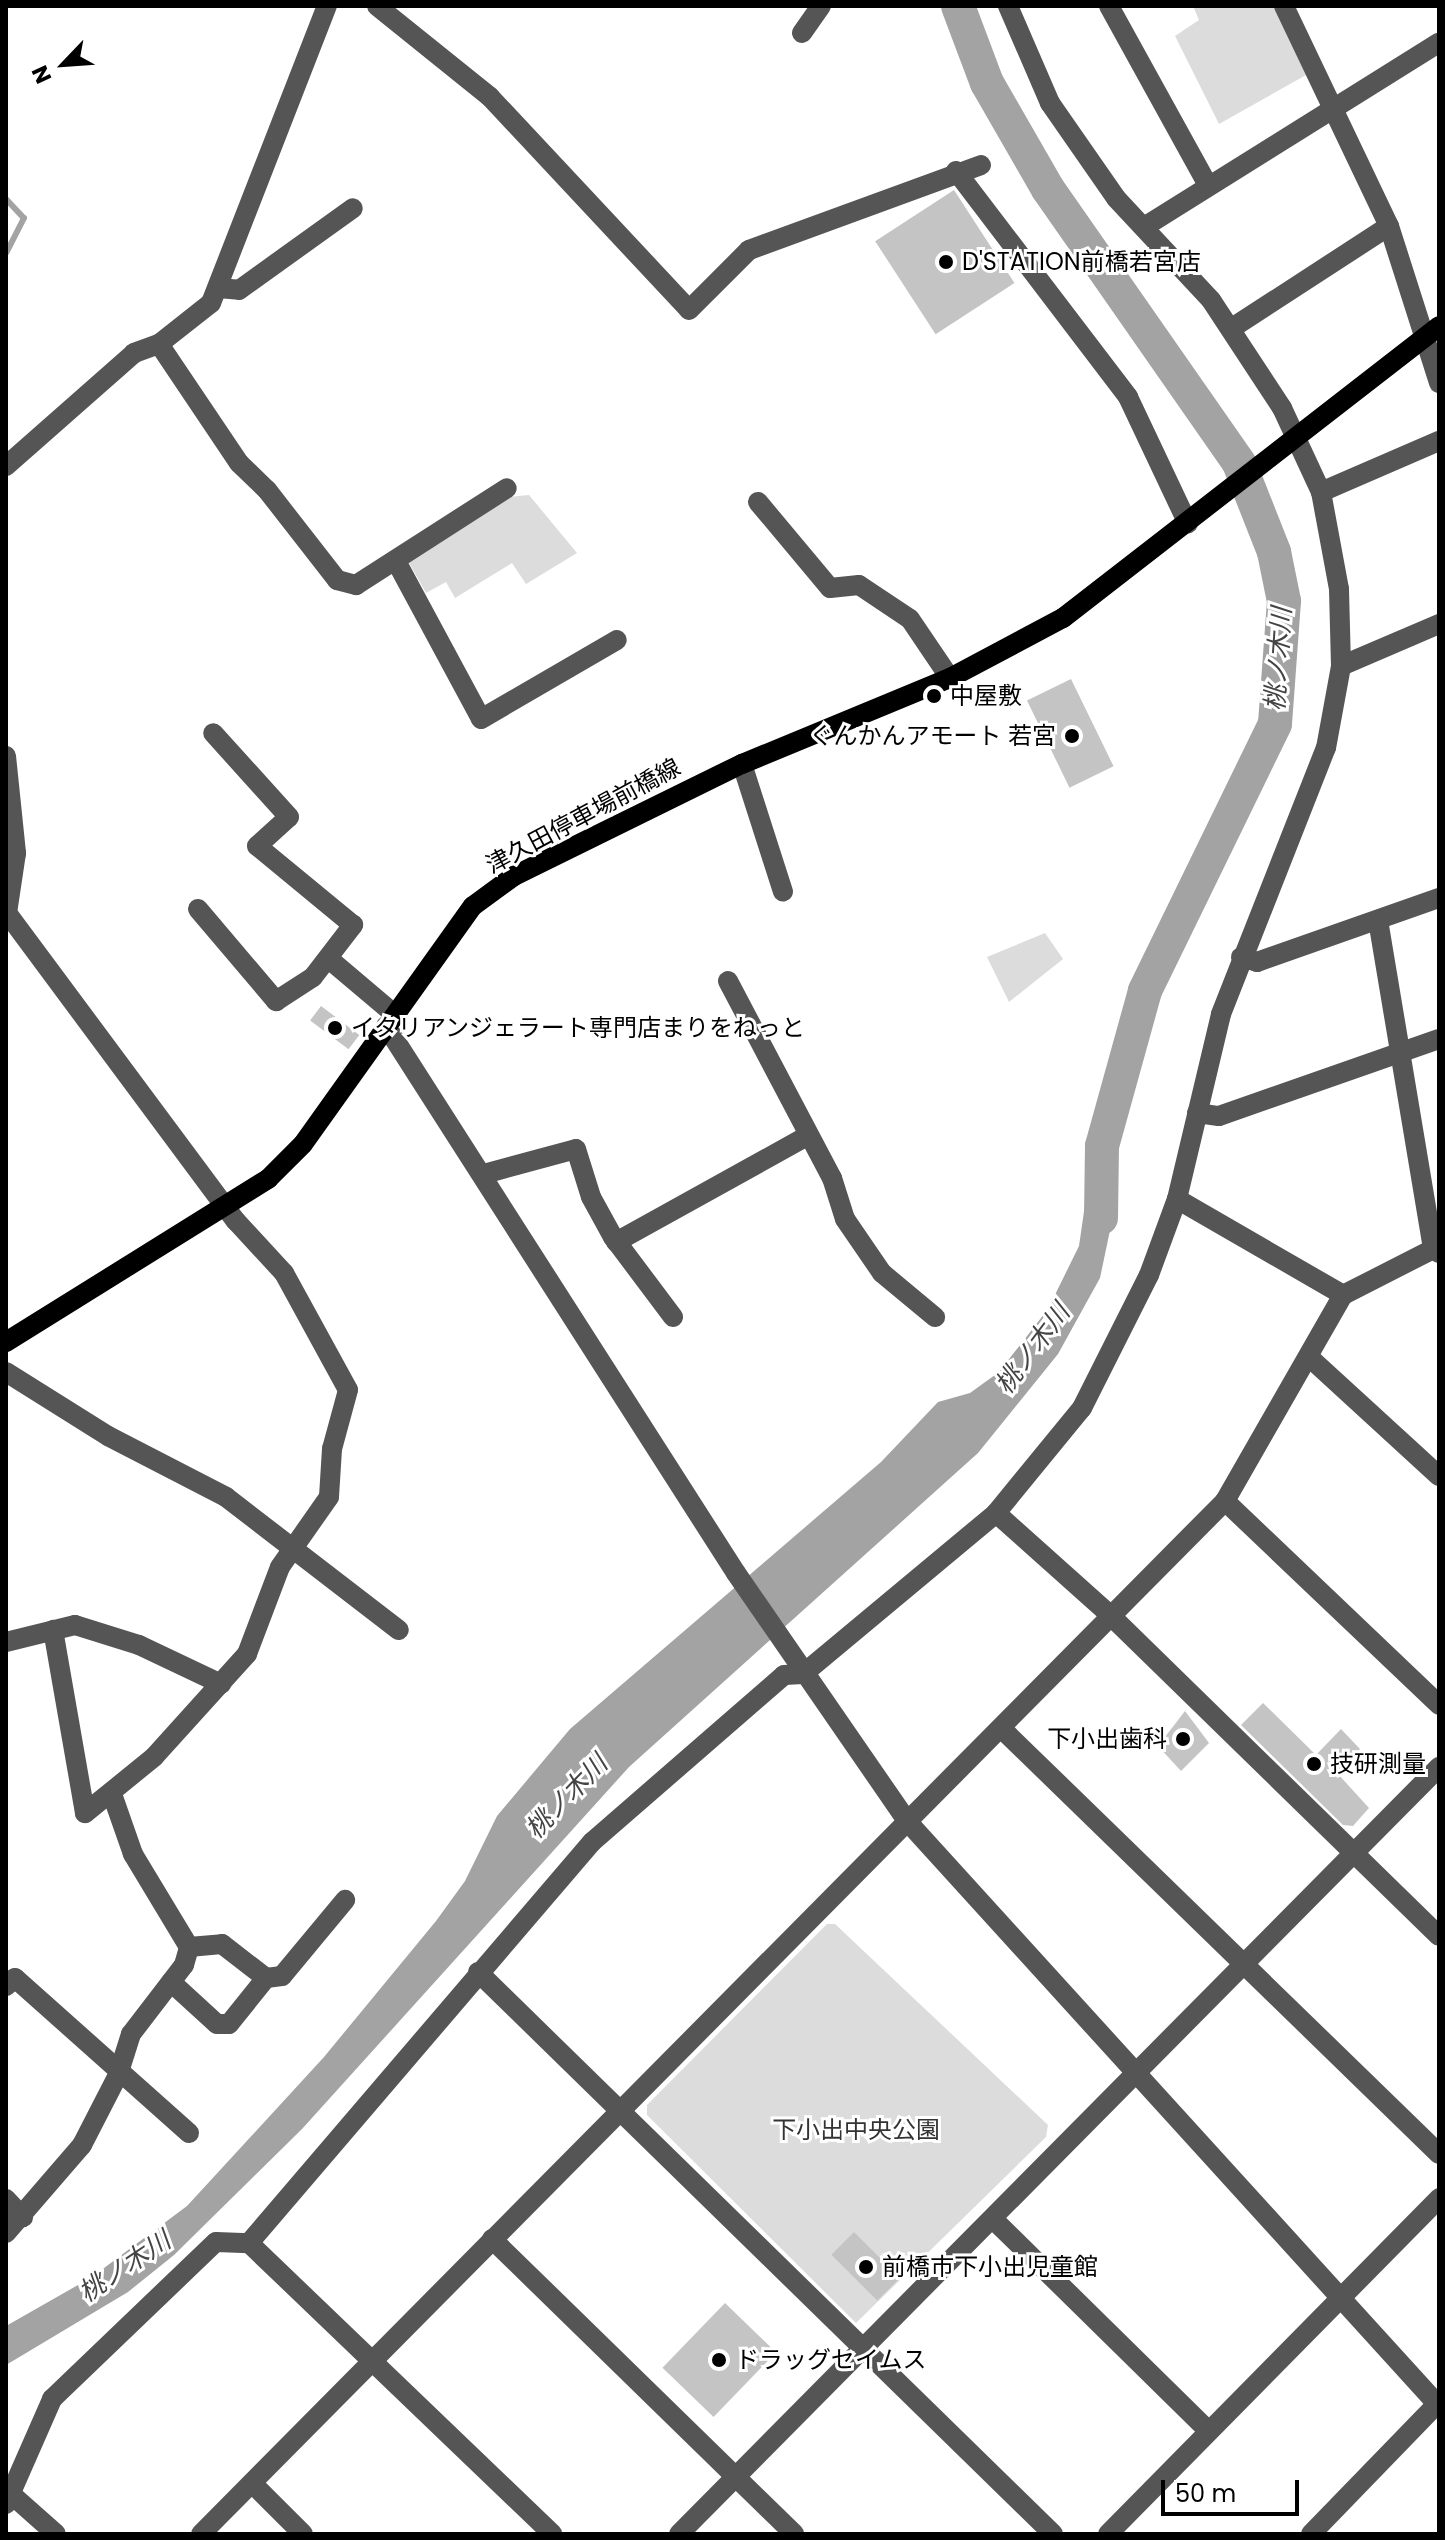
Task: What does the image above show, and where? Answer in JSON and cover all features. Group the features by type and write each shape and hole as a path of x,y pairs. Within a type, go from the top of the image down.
{"main road":[{"path":"1298,437 1432,332"},
{"name":"津久田停車場前橋線","path":"6,1342 228,1208 303,1144 390,1020 483,898 514,876 742,764 950,678 1063,618 1298,437"}],"street":[{"path":"6,466 134,353 159,344 211,303 327,6"},
{"path":"377,6 490,97 689,310 749,250 956,171 981,165"},
{"path":"802,33 821,6"},
{"path":"249,2243 478,1972 633,1802 784,1675 803,1674 996,1513 1098,1382 1130,1320 1177,1199 1197,1113 1241,957 1326,748 1341,666 1339,589 1321,492 1298,437 1232,328 1107,187 1043,92 1008,6"},
{"path":"1109,6 1208,185"},
{"path":"1284,6 1389,226 1432,332 1439,383"},
{"path":"1144,227 1439,43"},
{"path":"956,171 1128,397 1195,518"},
{"path":"218,288 239,290 353,208"},
{"path":"1232,328 1389,226"},
{"path":"159,344 239,463 337,580 356,585 507,488"},
{"path":"1321,492 1439,441"},
{"path":"758,502 830,588 859,585 910,619 950,678"},
{"path":"396,561 481,719 617,640"},
{"path":"1341,666 1439,624"},
{"path":"198,909 276,1001 329,959 353,925 257,846 289,817 213,733"},
{"path":"6,756 16,853 7,913 228,1208 295,1287 347,1381 329,1497 295,1545 269,1593 247,1654 112,1794 85,1813 53,1630"},
{"path":"742,764 783,892"},
{"path":"1241,957 1257,962 1439,898"},
{"path":"201,2534 1225,1501 1343,1295 1437,1249 1378,920"},
{"path":"329,959 390,1020 738,1575 803,1674 907,1821 1438,2404 1311,2534"},
{"path":"728,981 837,1188 845,1219 877,1267 935,1317"},
{"path":"1197,1113 1219,1116 1439,1039"},
{"path":"616,1242 807,1136"},
{"path":"484,1174 576,1149 591,1197 616,1242 673,1317"},
{"path":"1177,1199 1343,1295"},
{"path":"1309,1357 1439,1476"},
{"path":"6,1372 108,1436 226,1497 295,1545 399,1630"},
{"path":"1225,1501 1439,1705"},
{"path":"996,1513 1111,1616 1439,1936"},
{"path":"6,1642 75,1625 139,1645 221,1684"},
{"path":"1001,1728 1439,2154"},
{"path":"679,2534 994,2220 1244,1962 1439,1767"},
{"path":"112,1794 133,1854 189,1947"},
{"path":"171,1982 217,2024 229,2024 266,1978 282,1976 345,1900"},
{"path":"189,1947 222,1944 266,1978"},
{"path":"6,2233 23,2217 82,2145 118,2075 131,2034 171,1982 189,1947"},
{"path":"478,1972 622,2108 1053,2534"},
{"path":"6,1986 15,1978 118,2075 189,2133"},
{"path":"1108,2534 1439,2198"},
{"path":"6,2199 23,2217"},
{"path":"994,2220 1208,2430"},
{"path":"492,2239 794,2534"},
{"path":"56,2534 8,2499 52,2399 216,2242 249,2243 369,2362 552,2534"},
{"path":"252,2483 303,2534"}],"green space":[{"path":"1193,6 1274,6 1306,75 1219,124 1175,36 1199,20"},
{"path":"529,495 577,553 526,584 512,563 455,598 446,582 426,593 407,559 507,497"},
{"path":"1045,933 1063,959 1009,1002 987,957"},
{"name":"下小出中央公園","path":"827,1924 835,1924 1048,2125 1046,2137 856,2323 647,2115 647,2105"}],"water":[{"path":"1094,1142 1113,1216 1100,1278 1058,1354 978,1453 629,1767 302,2129 174,2255 128,2292 6,2365 6,2326 92,2277 187,2206 324,2057 436,1921 465,1881 497,1816 570,1729 881,1462 938,1402 970,1393 999,1372 1048,1309 1079,1246"}],"building":[{"name":"D'STATION前橋若宮店","path":"954,190 1014,283 936,334 875,241"},
{"name":"ぐんかんアモート 若宮","path":"1071,679 1114,766 1069,788 1027,700"},
{"name":"イタリアンジェラート専門店まりをねっと","path":"321,1006 359,1035 349,1049 310,1020"},
{"name":"技研測量","path":"1263,1703 1316,1755 1341,1729 1360,1749 1338,1774 1369,1808 1353,1826 1343,1825 1241,1725"},
{"name":"下小出歯科","path":"1185,1711 1209,1743 1181,1771 1158,1746"},
{"name":"前橋市下小出児童館","path":"854,2232 900,2278 877,2301 831,2255"},
{"name":"ドラッグセイムス","path":"725,2303 776,2352 714,2417 662,2368"}],"waterway":[{"name":"桃ノ木川","path":"958,6 987,83 1048,189 1239,463 1274,552 1284,601 1275,724 1145,991 1102,1146 1101,1218"},
{"path":"6,199 24,218 6,253"}],"place":[{"name":"D'STATION前橋若宮店","path":"946,262"},
{"name":"中屋敷","path":"934,696"},
{"name":"ぐんかんアモート 若宮","path":"1072,736"},
{"name":"イタリアンジェラート専門店まりをねっと","path":"335,1028"},
{"name":"下小出歯科","path":"1183,1739"},
{"name":"技研測量","path":"1314,1764"},
{"name":"前橋市下小出児童館","path":"866,2267"},
{"name":"ドラッグセイムス","path":"719,2360"}]}
